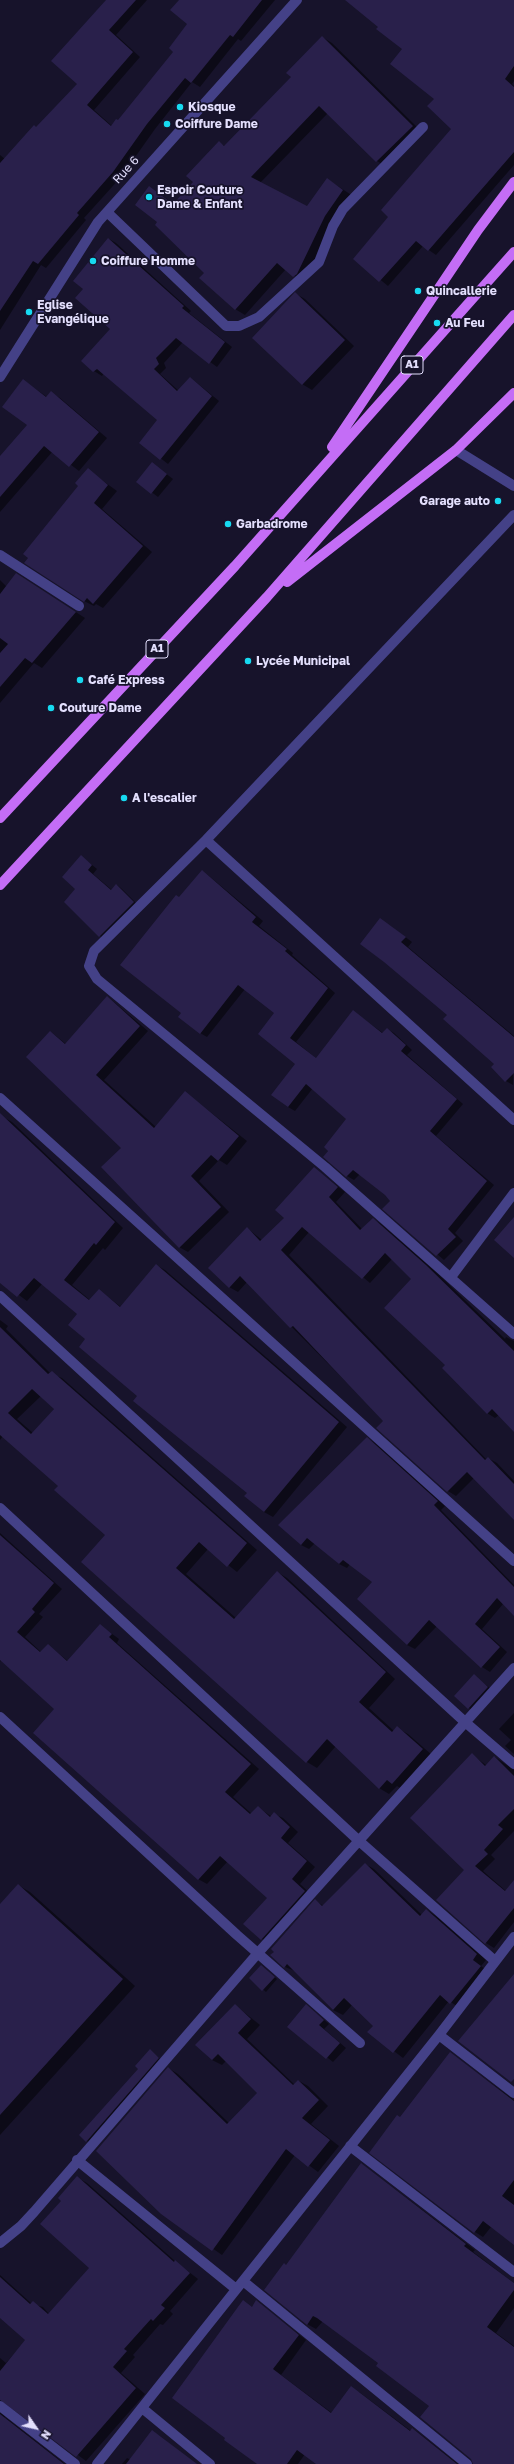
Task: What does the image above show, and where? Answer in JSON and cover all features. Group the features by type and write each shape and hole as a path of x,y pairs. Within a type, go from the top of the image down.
{"main road":[{"path":"311,478 478,230 514,182"},
{"name":"A1","path":"0,818 235,566 311,478 514,252"},
{"path":"0,886 267,597 514,315"},
{"path":"267,597 456,450 514,393"}],"street":[{"name":"Rue 6","path":"0,377 107,212 297,0"},
{"path":"107,212 226,326 240,326 260,317 319,262 333,226 343,208 423,127"},
{"path":"456,450 514,486"},
{"path":"514,515 206,840 94,951 89,966 97,979 325,1167 514,1334"},
{"path":"0,555 79,606"},
{"path":"206,840 514,1120"},
{"path":"0,1098 514,1561"},
{"path":"451,1277 514,1193"},
{"path":"0,1296 464,1722 514,1764"},
{"path":"0,1508 358,1840 495,1961"},
{"path":"0,2243 21,2226 258,1953 514,1668"},
{"path":"0,1717 258,1953 360,2043"},
{"path":"97,2464 439,2035 514,1936"},
{"path":"439,2035 514,2093"},
{"path":"350,2146 514,2272"},
{"path":"77,2160 236,2289"},
{"path":"243,2281 467,2464"},
{"path":"0,2406 75,2464"},
{"path":"142,2408 210,2464"}],"building":[{"path":"106,0 136,0 109,30 133,52 87,105 111,126 116,119 118,120 173,52 169,48 187,24 170,10 179,0 262,0 233,37 230,35 191,83 185,78 147,124 113,172 77,213 79,215 38,264 33,261 0,311 0,163 34,125 36,127 77,84 51,61"},
{"path":"345,0 514,0 514,66 505,79 514,87 514,152 428,251 416,241 379,282 353,259 388,217 381,210 451,129 427,106 434,99 390,64 402,49 376,29 378,27"},
{"path":"322,36 413,126 376,162 319,106 251,177 307,206 327,178 343,190 325,216 297,274 293,277 277,263 235,310 199,278 204,273 155,225 157,222 135,205 149,186 173,204 193,182 186,176 219,141 224,146 291,77 286,73"},
{"path":"108,238 184,306 182,308 225,342 209,364 176,338 156,358 159,364 154,369 177,391 190,377 212,396 160,460 139,443 157,420 97,369 93,372 81,361 110,329 75,298 83,289 73,281"},
{"path":"295,292 345,340 302,385 252,338"},
{"path":"23,379 46,397 51,391 99,432 69,467 44,446 0,497 0,456 27,425 2,407"},
{"path":"152,462 167,474 151,494 136,482"},
{"path":"88,468 108,485 94,503 143,546 93,604 87,598 84,602 24,563 28,558 23,554 78,486 75,483"},
{"path":"16,573 76,612 32,663 25,658 0,687 0,653 8,644 0,638 0,594"},
{"path":"81,855 92,865 88,870 111,890 116,884 134,902 99,937 64,902 75,889 62,877"},
{"path":"202,870 256,917 252,922 287,949 285,951 328,988 290,1038 316,1058 353,1010 382,1033 387,1028 406,1045 401,1051 457,1099 430,1131 487,1181 448,1229 456,1237 436,1256 382,1209 390,1201 385,1195 353,1170 346,1177 323,1157 328,1151 324,1147 346,1119 306,1084 288,1107 271,1095 295,1064 258,1034 274,1013 238,985 200,1034 178,1017 181,1013 120,965 176,895 179,897"},
{"path":"380,918 406,937 401,942 514,1037 514,1073 505,1082 491,1067 494,1064 443,1019 447,1015 384,962 360,944"},
{"path":"107,996 140,1026 96,1075 154,1128 185,1091 239,1136 218,1161 211,1155 191,1176 221,1207 179,1248 101,1167 121,1148 26,1057 50,1031 65,1044"},
{"path":"0,1113 115,1222 96,1245 94,1243 64,1280 89,1300 99,1289 120,1307 156,1264 339,1422 264,1512 244,1496 247,1493 133,1401 137,1396 79,1347 85,1339 68,1325 77,1314 34,1278 17,1297 0,1283"},
{"path":"314,1167 338,1187 329,1197 360,1230 373,1218 426,1265 514,1351 514,1432 492,1409 487,1414 442,1368 445,1365 384,1308 411,1279 385,1253 362,1279 302,1227 281,1250 485,1460 488,1457 514,1484 514,1520 467,1472 447,1492 376,1428 383,1421 293,1326 290,1328 240,1276 229,1288 208,1268 247,1227 260,1241 284,1218 275,1210"},
{"path":"514,1217 514,1258 494,1240"},
{"path":"0,1327 48,1374 52,1371 247,1543 227,1567 199,1542 176,1568 234,1619 277,1571 386,1672 359,1702 392,1732 397,1726 423,1749 392,1784 387,1780 379,1789 327,1739 306,1763 81,1562 105,1535 54,1490 58,1486 0,1435","holes":["32,1389 54,1409 31,1434 8,1413"]},
{"path":"367,1437 438,1501 434,1505 514,1587 514,1616 497,1598 475,1624 500,1647 481,1668 429,1620 407,1645 357,1599 372,1582 343,1560 339,1564 307,1538 301,1545 278,1525"},
{"path":"0,1535 54,1583 32,1609 35,1612 17,1632 40,1652 48,1644 67,1661 100,1624 112,1634 109,1637 251,1764 225,1792 250,1814 258,1806 270,1817 274,1812 290,1827 281,1838 307,1861 292,1879 305,1891 261,1940 243,1924 267,1898 220,1856 198,1880 33,1733 54,1709 0,1660"},
{"path":"474,1674 488,1687 468,1709 454,1696"},
{"path":"472,1753 485,1766 494,1756 514,1776 514,1809 498,1825 503,1829 484,1850 488,1854 475,1866 505,1891 514,1880 514,1908 485,1944 436,1900 464,1870 410,1818"},
{"path":"365,1863 420,1916 426,1909 477,1954 473,1960 481,1966 450,2004 440,1995 393,2053 367,2032 373,2026 344,1998 333,2010 287,1964 284,1968 270,1955 274,1952 271,1949 315,1899 322,1906"},
{"path":"18,1884 123,1979 0,2115 0,1904"},
{"path":"261,1965 275,1977 262,1991 249,1978"},
{"path":"514,1974 514,2079 511,2082 458,2041"},
{"path":"235,2004 251,2019 238,2033 293,2085 298,2080 319,2100 302,2118 330,2140 308,2167 286,2149 212,2251 161,2214 96,2151 168,2067 227,2124 257,2093 218,2054 212,2060 195,2045"},
{"path":"306,2004 324,2020 319,2025 340,2043 326,2059 287,2027"},
{"path":"150,2049 159,2058 86,2142 79,2135 138,2069 135,2066"},
{"path":"450,2052 514,2101 514,2180 502,2196 514,2205 514,2245 483,2221 474,2233 369,2153 397,2115 400,2117"},
{"path":"361,2163 466,2244 464,2246 514,2283 514,2290 487,2327 514,2347 514,2464 473,2464 471,2459 420,2417 429,2406 376,2366 378,2363 317,2318 313,2316 307,2325 264,2290 284,2263 286,2265"},
{"path":"77,2176 174,2262 175,2260 190,2273 161,2305 165,2308 153,2321 151,2319 124,2349 127,2351 113,2367 136,2388 76,2457 0,2400 0,2371 25,2340 0,2318 0,2277 30,2304 33,2301 48,2314 89,2268 40,2224 61,2201 58,2198"},
{"path":"243,2300 252,2307 256,2300 299,2335 273,2369 331,2413 351,2386 410,2431 412,2428 457,2464 316,2464 297,2450 287,2464 257,2464 224,2440 225,2438 172,2398"},
{"path":"0,2414 64,2464 0,2464"},
{"path":"152,2430 197,2464 126,2464"}],"place":[{"name":"Kiosque","path":"180,107"},
{"name":"Coiffure Dame","path":"167,124"},
{"name":"Espoir Couture Dame & Enfant","path":"149,197"},
{"name":"Coiffure Homme","path":"93,261"},
{"name":"Quincallerie","path":"418,291"},
{"name":"Eglise Evangélique","path":"29,312"},
{"name":"Au Feu","path":"437,323"},
{"name":"Garage auto","path":"498,501"},
{"name":"Garbadrome","path":"228,524"},
{"name":"Lycée Municipal","path":"248,661"},
{"name":"Café Express","path":"80,680"},
{"name":"Couture Dame","path":"51,708"},
{"name":"A l'escalier","path":"124,798"}]}
